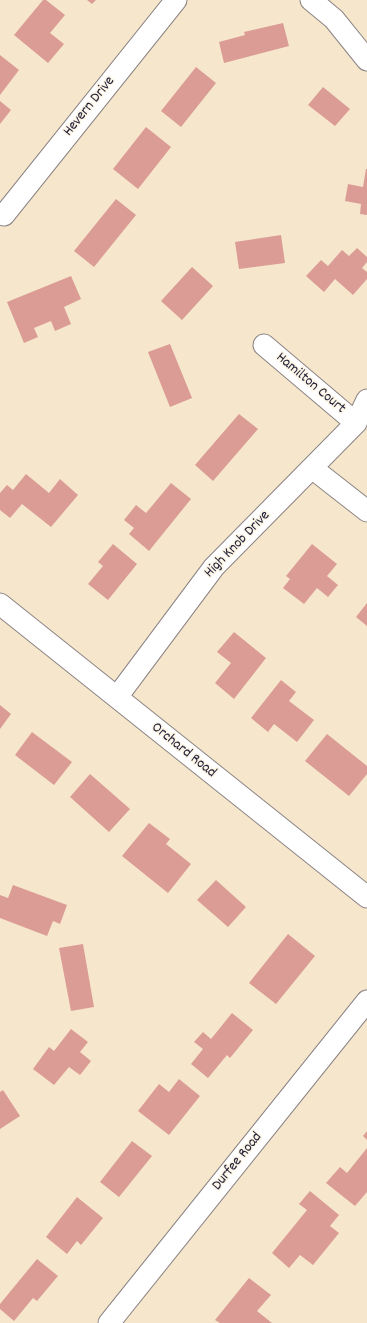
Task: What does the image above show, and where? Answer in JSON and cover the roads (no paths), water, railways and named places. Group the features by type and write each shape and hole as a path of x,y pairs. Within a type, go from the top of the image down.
{"street":[{"name":"Hevern Drive","path":"4,215 176,0"},
{"path":"311,0 334,19 367,60"},
{"name":"Hamilton Court","path":"264,345 356,423"},
{"name":"High Knob Drive","path":"116,697 214,567 356,423 367,400"},
{"path":"312,468 367,511"},
{"name":"Orchard Road","path":"0,604 367,897"},
{"name":"Durfee Road","path":"109,1323 367,1001"}]}
